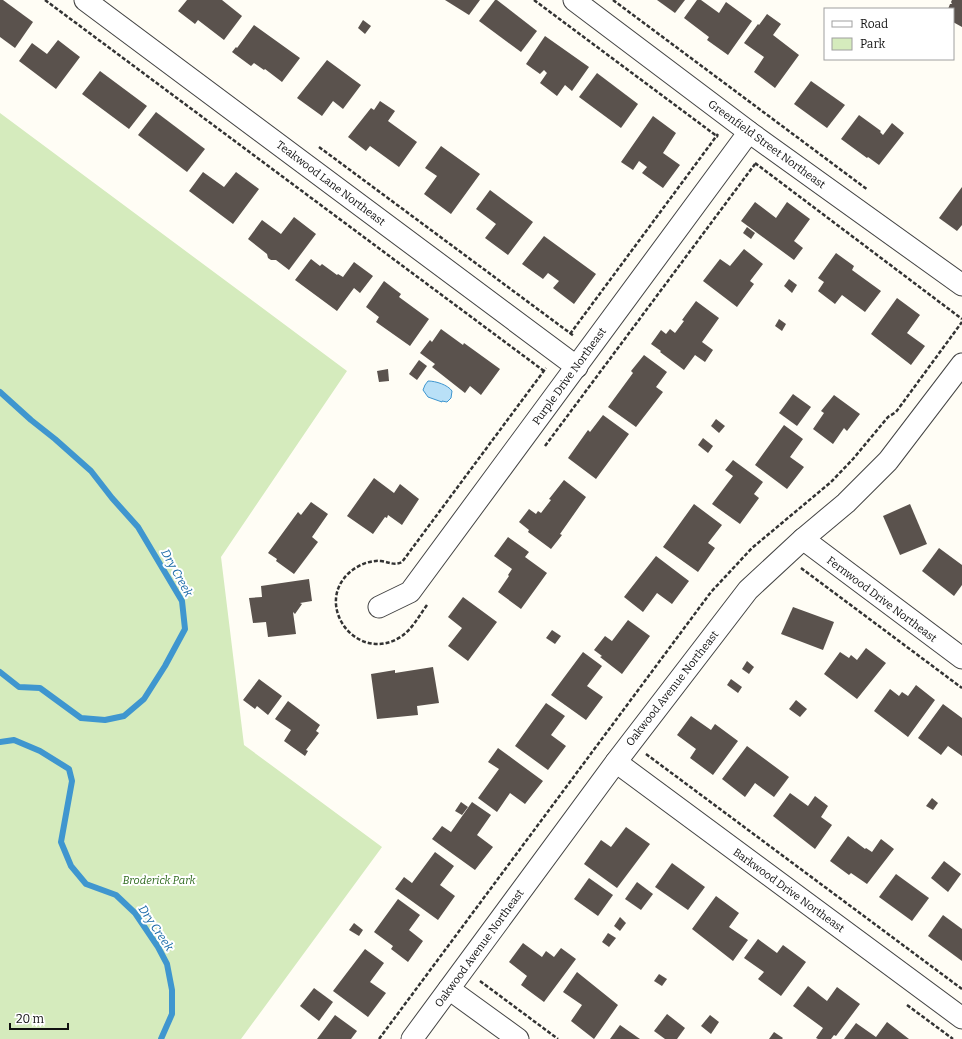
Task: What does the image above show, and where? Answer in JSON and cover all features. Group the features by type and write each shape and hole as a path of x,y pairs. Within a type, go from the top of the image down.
{"street":[{"name":"Teakwood Lane Northeast","path":"85,0 576,367"},
{"name":"Greenfield Street Northeast","path":"574,0 749,132 962,285"},
{"name":"Purple Drive Northeast","path":"379,607 410,592 749,132"},
{"name":"Oakwood Avenue Northeast","path":"412,1039 616,762 748,590 803,539 846,503 888,461 962,364"},
{"name":"Fernwood Drive Northeast","path":"803,539 962,658"},
{"name":"Barkwood Drive Northeast","path":"616,762 962,1018"},
{"path":"450,989 518,1039"}],"path":[{"path":"45,0 547,374"},
{"path":"534,0 721,139"},
{"path":"613,0 868,190"},
{"path":"568,338 720,132"},
{"path":"314,143 578,339"},
{"path":"751,160 962,319"},
{"path":"796,565 962,688"},
{"path":"643,752 962,989"},
{"path":"475,978 558,1039"}],"green space":[{"name":"Broderick Park","path":"0,113 347,371 221,557 244,745 382,847 241,1039 0,1039"}],"water":[{"path":"428,381 448,387 452,391 451,398 447,402 442,402 428,397 423,390"}],"building":[{"path":"0,0 3,0 33,22 15,48 0,37"},
{"path":"187,0 222,0 242,16 224,40 198,20 195,24 178,11"},
{"path":"445,0 480,0 469,15"},
{"path":"495,0 537,31 521,52 479,21"},
{"path":"657,0 685,0 675,13"},
{"path":"697,0 701,0 719,13 726,2 752,21 728,55 707,40 709,37 684,18"},
{"path":"952,0 962,0 962,27 954,23 954,8 948,8 950,4 952,4"},
{"path":"767,14 781,24 773,35 799,55 775,88 754,72 764,57 744,43"},
{"path":"363,20 371,26 365,34 358,28"},
{"path":"254,25 300,58 282,82 265,69 264,70 254,63 251,66 232,52 236,47 237,48"},
{"path":"545,36 589,67 572,91 565,85 557,96 540,83 547,73 544,70 540,74 526,64"},
{"path":"58,40 80,57 56,89 19,61 32,43 47,54"},
{"path":"327,60 361,85 343,109 333,101 322,116 297,98"},
{"path":"100,71 147,106 129,129 82,94"},
{"path":"597,73 638,104 621,128 579,97"},
{"path":"811,81 845,105 827,128 794,104"},
{"path":"380,101 395,111 388,121 417,142 399,167 370,146 366,151 348,137 371,108 374,110"},
{"path":"156,112 205,149 187,172 138,135"},
{"path":"859,115 881,131 880,132 883,135 892,123 904,133 879,165 841,139"},
{"path":"653,116 676,133 663,153 680,165 663,188 642,173 647,167 639,161 633,170 621,162"},
{"path":"441,146 480,174 451,214 424,194 437,176 425,168"},
{"path":"203,172 224,187 236,172 259,189 233,224 189,191"},
{"path":"962,187 962,225 957,231 939,218"},
{"path":"490,190 533,222 508,255 485,238 496,224 476,209"},
{"path":"755,202 776,218 787,202 810,219 794,241 803,248 794,260 741,221"},
{"path":"294,217 316,234 289,270 276,260 271,260 268,258 267,254 248,239 262,220 281,234"},
{"path":"747,227 755,233 751,239 743,233"},
{"path":"544,236 596,274 574,304 553,288 559,281 548,273 543,279 522,264"},
{"path":"744,249 763,264 750,281 754,284 737,307 703,281 720,259 730,266"},
{"path":"836,253 854,266 852,270 881,291 865,312 842,295 835,304 818,291 824,282 818,278"},
{"path":"311,259 320,266 322,264 337,275 338,274 343,277 354,262 373,276 360,293 354,288 337,311 295,280"},
{"path":"789,279 797,285 792,293 784,286"},
{"path":"384,281 401,294 399,297 429,319 410,346 376,322 379,317 366,307"},
{"path":"897,298 920,315 907,333 925,346 911,365 871,334"},
{"path":"696,301 719,318 702,342 713,350 705,362 695,355 684,370 651,344 661,330 666,334 670,329 675,333 684,321 682,320"},
{"path":"779,319 786,324 782,331 775,326"},
{"path":"441,329 463,345 464,343 500,369 481,395 470,386 465,393 432,367 435,364 420,353 430,340 432,342"},
{"path":"644,355 667,372 656,387 663,392 636,427 608,407 633,373 631,371"},
{"path":"419,360 427,366 417,380 409,374"},
{"path":"388,369 389,381 379,382 377,371"},
{"path":"793,394 811,407 797,426 779,413"},
{"path":"834,395 860,414 847,431 844,428 833,444 813,429 824,413 821,411"},
{"path":"603,415 629,434 596,479 568,458 588,430 590,432"},
{"path":"716,419 725,426 719,433 711,426"},
{"path":"784,425 803,439 790,457 804,467 787,489 755,465"},
{"path":"703,438 713,446 708,453 698,445"},
{"path":"733,460 763,482 754,494 759,498 740,524 712,504 733,476 725,470"},
{"path":"374,478 394,493 400,484 419,499 402,525 388,515 373,534 347,516"},
{"path":"564,480 586,497 560,534 562,535 551,549 528,532 529,530 519,522 529,509 536,514 538,511 541,513 551,500 549,499"},
{"path":"311,502 328,514 312,537 318,542 294,574 268,553 298,512 301,515"},
{"path":"694,504 722,525 708,543 715,548 698,572 663,547"},
{"path":"910,504 927,544 900,555 883,516"},
{"path":"508,537 529,552 525,557 547,573 521,609 498,592 512,569 494,556"},
{"path":"939,548 962,565 962,585 954,596 922,571"},
{"path":"656,556 689,581 672,604 657,593 643,612 624,597"},
{"path":"309,579 312,601 300,603 302,604 295,614 293,612 296,634 268,637 266,622 253,623 249,598 262,597 261,586"},
{"path":"463,597 497,622 468,661 448,646 462,628 448,617"},
{"path":"793,607 834,622 823,650 781,634"},
{"path":"628,620 650,636 622,674 600,657 602,656 594,650 605,636 612,641"},
{"path":"552,630 561,636 555,644 546,638"},
{"path":"866,648 886,663 857,699 824,674 840,652 849,658 851,655 857,660"},
{"path":"583,652 602,666 587,686 603,697 586,720 551,695"},
{"path":"747,661 754,667 749,674 742,669"},
{"path":"433,667 439,703 417,706 418,715 377,719 371,674 395,670 395,673"},
{"path":"259,679 282,696 268,715 257,706 255,709 243,700"},
{"path":"731,679 742,687 738,693 727,685"},
{"path":"916,685 935,700 908,737 874,711 890,689 899,696 902,692 908,696"},
{"path":"796,700 807,709 800,717 789,709"},
{"path":"288,701 320,725 316,731 319,733 306,750 308,751 305,756 284,741 291,730 275,719"},
{"path":"546,703 565,716 551,735 566,746 548,770 515,746"},
{"path":"943,704 962,718 962,756 948,746 941,755 918,738"},
{"path":"691,716 711,730 715,724 738,741 713,775 690,758 696,749 677,735"},
{"path":"747,746 789,777 774,797 755,783 745,797 722,779"},
{"path":"498,748 543,781 525,804 510,793 497,812 478,798 499,769 488,762"},
{"path":"790,793 808,806 815,796 828,806 821,817 832,825 815,849 773,816"},
{"path":"932,798 938,803 933,810 926,806"},
{"path":"461,802 468,807 462,815 455,811"},
{"path":"472,802 491,815 477,835 493,847 475,870 432,839 442,826 451,832"},
{"path":"626,827 650,844 617,888 584,864 601,840 611,847"},
{"path":"848,836 865,849 866,848 872,852 881,839 894,849 867,884 851,873 849,875 830,861"},
{"path":"435,852 454,866 440,885 455,896 438,920 395,889 404,877 412,883"},
{"path":"944,861 961,874 948,892 931,878"},
{"path":"672,863 705,887 688,910 655,887"},
{"path":"896,874 929,898 912,921 879,897"},
{"path":"589,878 613,895 598,916 574,899"},
{"path":"637,882 653,894 641,910 625,899"},
{"path":"716,896 739,913 729,927 748,940 733,961 692,929"},
{"path":"398,899 420,915 409,930 423,941 408,962 391,949 393,946 374,932"},
{"path":"943,915 962,929 962,961 928,936"},
{"path":"620,917 626,923 620,931 614,926"},
{"path":"354,923 363,930 359,936 349,930"},
{"path":"608,933 616,938 609,947 602,942"},
{"path":"758,939 777,953 783,945 806,962 781,996 758,979 764,972 744,958"},
{"path":"523,943 542,957 546,951 554,957 561,948 576,959 544,1002 521,985 527,976 509,962"},
{"path":"365,949 384,963 370,982 386,993 368,1017 333,991"},
{"path":"577,972 618,1005 594,1039 571,1021 582,1005 563,992"},
{"path":"659,974 667,979 662,986 654,981"},
{"path":"808,986 827,1001 837,987 860,1004 836,1036 834,1035 831,1039 816,1038 823,1028 793,1006"},
{"path":"314,988 333,1002 319,1021 300,1006"},
{"path":"667,1014 685,1028 677,1039 665,1039 654,1031"},
{"path":"335,1015 357,1031 351,1039 317,1039"},
{"path":"710,1015 719,1022 711,1034 701,1026"},
{"path":"887,1022 909,1039 844,1039 856,1023 876,1037"},
{"path":"620,1025 640,1039 610,1039"},
{"path":"774,1032 783,1038 769,1039"}],"waterway":[{"name":"Dry Creek","path":"0,392 91,471 112,498 138,527 182,601 185,629 165,666 144,699 124,716 105,720 81,718 40,688 19,687 0,672"},
{"name":"Dry Creek","path":"0,742 14,740 40,751 69,769 72,781 61,842 71,866 86,884 116,895 135,913 158,947 167,964 172,990 172,1014 161,1039"}]}
